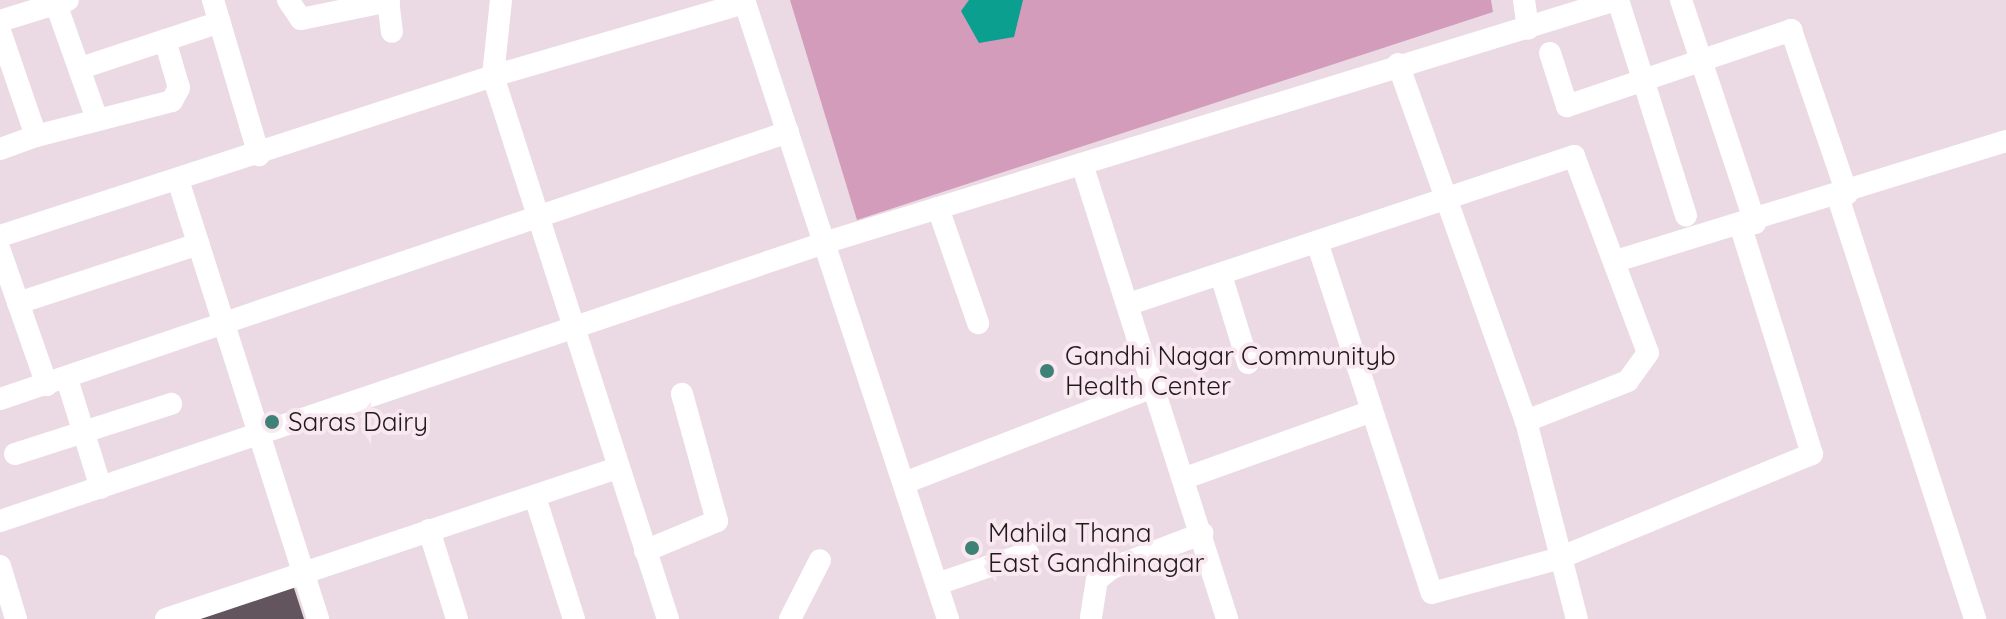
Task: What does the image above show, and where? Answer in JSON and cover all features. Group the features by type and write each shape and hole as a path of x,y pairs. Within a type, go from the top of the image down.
{"street":[{"path":"288,0 301,19 388,1 392,32"},
{"path":"501,0 493,76 668,619"},
{"path":"1524,0 1528,29"},
{"path":"0,521 264,436 574,326 827,242 1398,64 1528,29 1617,0 1686,216"},
{"path":"1317,242 1370,412 1432,593 1557,559 1812,454 1681,0"},
{"path":"0,21 28,6 62,2 84,67 97,119"},
{"path":"0,236 259,155 493,76 745,2 827,242 948,619"},
{"path":"84,67 165,40 217,11 259,155"},
{"path":"1550,53 1567,106 1791,30 1975,619"},
{"path":"0,31 36,136"},
{"path":"0,149 178,95 165,40"},
{"path":"1398,64 1440,195 1526,421 1557,559 1577,619"},
{"path":"0,399 226,327 788,132"},
{"path":"1616,261 1748,225 2006,141"},
{"path":"1132,303 1317,242 1440,195 1574,156 1648,353 1642,368 1628,381 1526,421"},
{"path":"1082,164 1132,303 1155,386 1188,477 1227,619"},
{"path":"178,180 264,436 318,619"},
{"path":"938,208 978,323"},
{"path":"18,303 199,244"},
{"path":"0,251 18,303 85,433 101,488"},
{"path":"1221,275 1248,363"},
{"path":"904,483 1155,386"},
{"path":"645,551 717,521 682,394"},
{"path":"15,454 171,404"},
{"path":"1188,477 1370,412"},
{"path":"166,619 618,468"},
{"path":"535,497 574,619"},
{"path":"429,530 457,619"},
{"path":"1091,617 1097,580 1112,568 1203,533"},
{"path":"937,584 1028,553"},
{"path":"790,619 820,560"},
{"path":"0,566 16,619"}],"shaded area":[{"path":"790,0 1491,0 1493,12 857,220"},
{"path":"969,0 1023,0 1014,37 979,43 961,11"}],"building":[{"path":"292,582 304,619 192,619"}],"place":[{"name":"Gandhi Nagar Communityb Health Center","path":"1047,371"},
{"name":"Saras Dairy","path":"272,422"},
{"name":"Mahila Thana East Gandhinagar","path":"972,548"}]}
